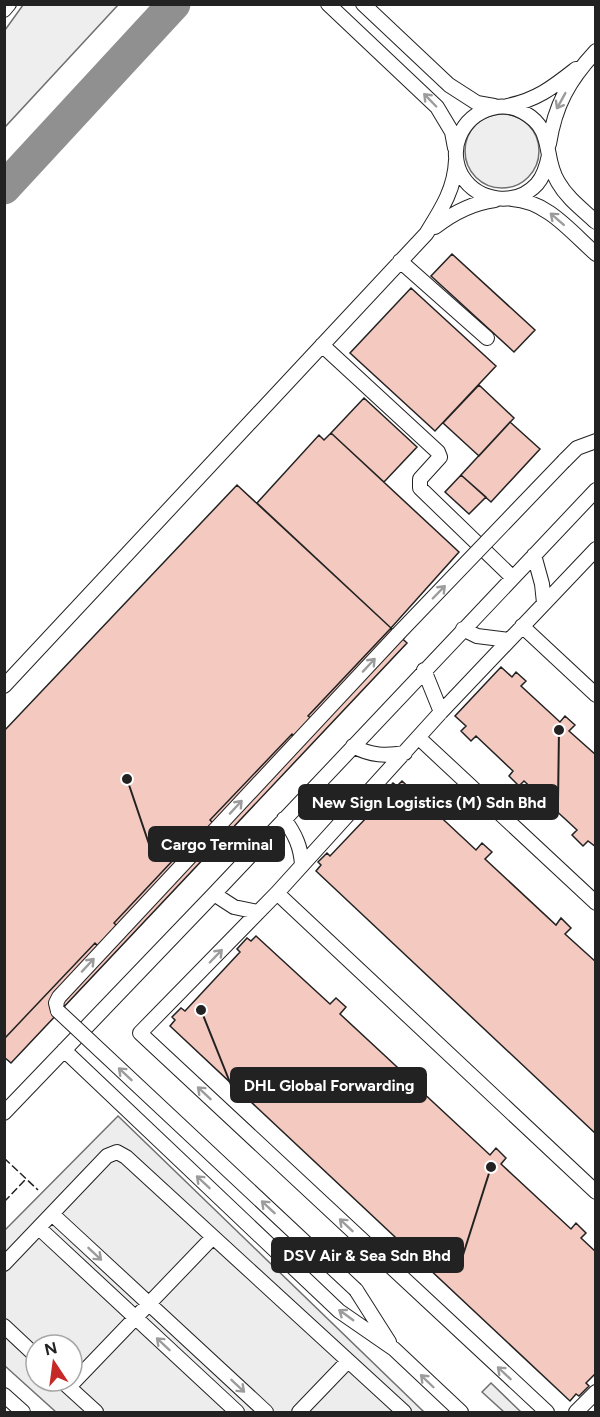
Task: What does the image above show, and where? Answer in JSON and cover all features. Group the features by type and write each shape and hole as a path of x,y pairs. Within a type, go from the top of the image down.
{"street":[{"path":"4,10 9,4"},
{"path":"328,4 437,107 452,132 460,172 466,183 488,197 523,199 546,210 596,254"},
{"path":"363,4 449,85 477,103 521,110 534,118 544,131 550,165 559,184 566,194 596,222"},
{"path":"426,234 452,189 456,175 458,138 468,122 484,110 531,100 542,95 591,56"},
{"path":"4,686 426,234 448,217 469,206 524,194 537,184 546,171 552,120 557,107 591,56"},
{"path":"400,261 487,338"},
{"path":"322,345 438,452 440,457 420,479 420,488 512,577"},
{"path":"394,1349 356,1290 58,1011 56,1004 59,997 398,634 577,448 596,441"},
{"path":"4,1113 596,490"},
{"path":"547,1413 140,1034 277,893 441,712 596,549"},
{"path":"534,555 543,584 544,603"},
{"path":"522,626 596,695"},
{"path":"463,629 477,636 509,640"},
{"path":"424,670 441,712"},
{"path":"419,738 596,903"},
{"path":"353,746 376,755 405,753"},
{"path":"284,819 297,839 302,865"},
{"path":"277,893 596,1192"},
{"path":"214,894 234,907 258,912"},
{"path":"64,1050 339,1311 394,1349 461,1413"},
{"path":"4,1264 106,1156 117,1152 126,1157 404,1413"},
{"path":"52,1214 266,1413"},
{"path":"39,1228 237,1413"},
{"path":"84,1367 149,1304 213,1237"},
{"path":"4,1326 24,1345"},
{"path":"299,1413 348,1361"},
{"path":"576,1413 596,1392"},
{"path":"75,1393 96,1413"},
{"path":"4,1395 23,1413"}],"shaded area":[{"path":"23,5 118,5 5,127 5,30"},
{"path":"502,114 516,117 528,125 536,137 539,151 536,165 528,177 516,185 502,188 488,185 476,177 468,165 465,151 468,137 476,125 488,117"},
{"path":"118,1116 424,1412 56,1412 35,1393 84,1393 84,1333 24,1333 24,1383 5,1366 4,1231"},
{"path":"491,1383 521,1412 504,1412 482,1392"}],"building":[{"path":"452,254 535,330 514,352 431,276"},
{"path":"411,288 496,366 435,431 350,353"},
{"path":"479,385 514,418 479,456 443,423"},
{"path":"364,398 417,447 384,482 331,433"},
{"path":"510,422 540,449 491,502 461,475"},
{"path":"331,433 459,552 391,628 257,503 319,435 324,440"},
{"path":"461,475 486,497 469,514 445,492"},
{"path":"237,485 391,628 308,716 312,719 295,737 292,734 210,820 214,824 196,843 192,840 114,923 118,927 99,947 95,943 4,1039 4,731"},
{"path":"391,628 407,643 11,1063 4,1057 4,1039 95,943 99,947 118,927 114,923 192,840 196,843 214,824 210,820 292,734 295,737 312,719 308,716"},
{"path":"501,667 512,677 516,672 526,681 521,686 560,722 565,716 575,725 569,731 596,755 596,847 588,841 583,846 572,835 577,830 524,781 519,786 509,776 513,771 476,736 471,741 461,731 466,726 455,716"},
{"path":"402,781 476,850 482,843 492,852 485,859 556,925 561,918 571,928 565,934 596,962 596,1134 316,871 321,865 318,862 327,853 330,856 386,797 383,794 393,783 397,786"},
{"path":"256,936 330,1004 336,998 346,1007 340,1014 410,1079 416,1073 426,1082 419,1089 490,1155 496,1148 506,1158 501,1164 571,1229 576,1223 586,1233 581,1238 596,1252 596,1373 586,1383 589,1386 579,1396 576,1394 570,1401 170,1026 175,1020 172,1017 181,1008 185,1011 240,952 237,949 247,938 251,941"}],"taxiway":[{"path":"4,188 174,4"}],"fence":[{"path":"4,1158 38,1190"},
{"path":"4,1202 26,1179"}],"place":[{"name":"New Sign Logistics (M) Sdn Bhd","path":"559,730"},
{"name":"Cargo Terminal","path":"127,779"},
{"name":"DHL Global Forwarding","path":"201,1010"},
{"name":"DSV Air & Sea Sdn Bhd","path":"491,1167"}]}
